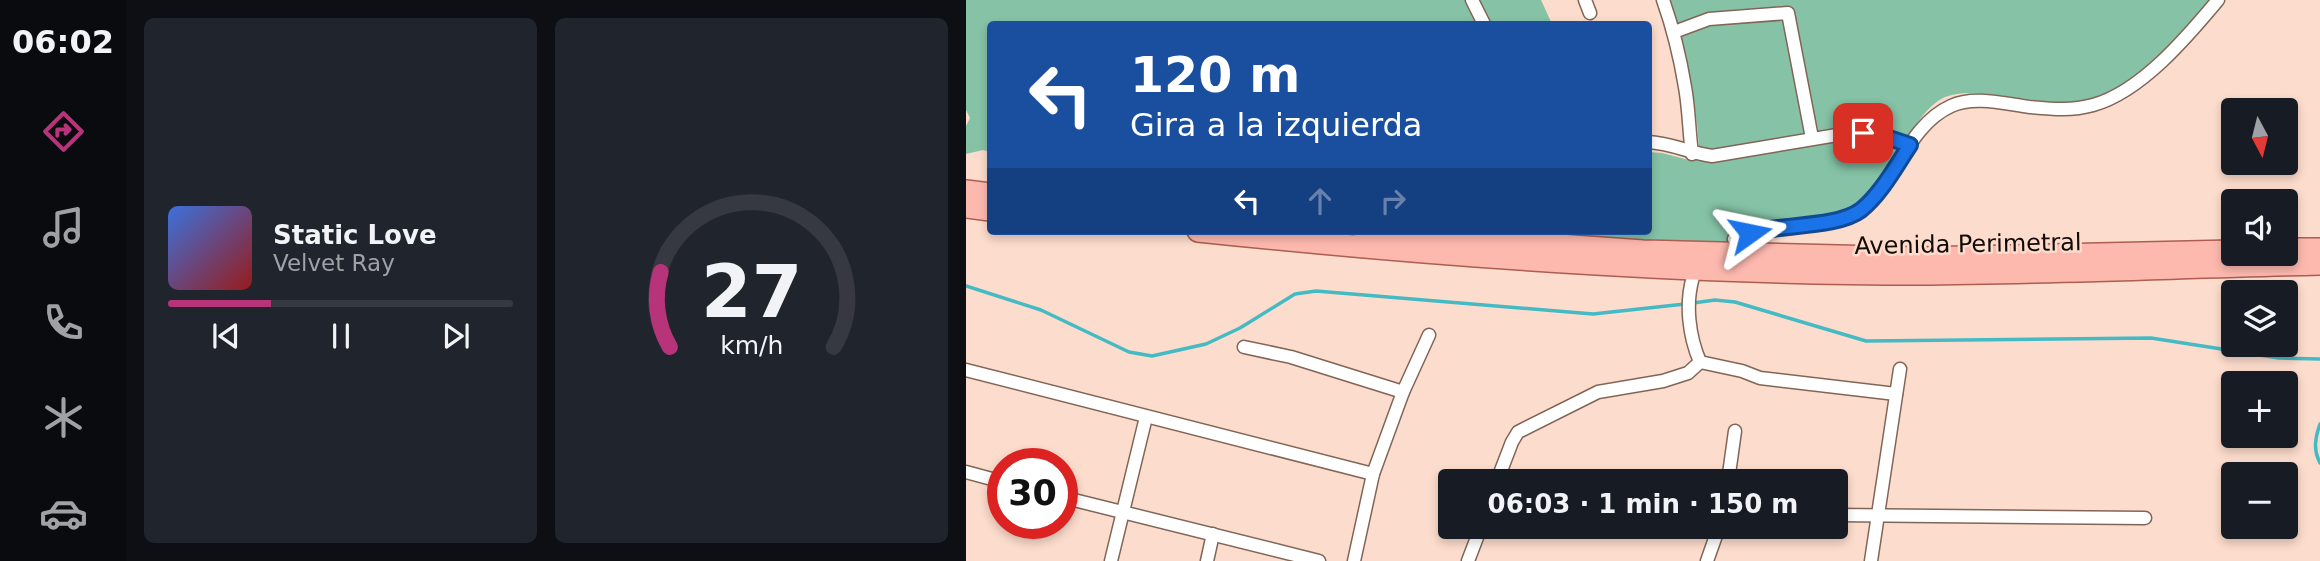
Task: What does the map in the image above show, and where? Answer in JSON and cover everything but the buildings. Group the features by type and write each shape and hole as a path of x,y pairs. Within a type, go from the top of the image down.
{"main road":[{"path":"966,191 987,194"},
{"path":"966,207 987,210"},
{"name":"Avenida Perimetral","path":"1237,235 1344,246 1642,266 1732,269 1919,274 2320,264"},
{"name":"Avenida Perimetral","path":"1420,235 1643,251 1892,257 2221,251"},
{"path":"2298,250 2320,249"}],"street":[{"path":"1472,0 1482,21"},
{"path":"1663,0 1674,32 1686,89 1686,112 1692,154"},
{"path":"1734,239 1767,228 1840,220 1861,210 1876,194 1926,124 1940,111 1956,103 1973,101 2070,110 2116,96 2143,77 2193,30 2218,0"},
{"path":"1674,32 1709,19 1788,13 1812,138"},
{"path":"1652,143 1678,146 1692,154 1712,156 1849,133 1877,134 1910,145"},
{"path":"1693,277 1688,296 1693,346 1700,362"},
{"path":"1354,561 1373,474 1403,392 1429,335"},
{"path":"1244,347 1291,357 1403,392"},
{"path":"1700,362 1742,371 1760,378 1896,394"},
{"path":"1502,469 1518,432 1528,426 1598,392 1663,381 1688,373 1700,362"},
{"path":"1871,561 1900,369"},
{"path":"966,370 1373,474"},
{"path":"1111,561 1146,417"},
{"path":"1730,469 1735,431"},
{"path":"966,472 987,478"},
{"path":"1078,500 1311,560"},
{"path":"1848,515 2145,518"},
{"path":"1207,561 1213,534"},
{"path":"1468,561 1476,539"},
{"path":"1707,561 1715,539"}],"green space":[{"path":"966,0 1541,0 1551,21 987,21 987,151 966,154 966,126 970,118 966,110"},
{"path":"1669,0 2210,0 2153,61 2116,89 2103,95 2080,102 2063,103 1982,93 1962,93 1945,97 1923,115 1883,176 1863,200 1832,215 1764,230 1731,252 1427,235 1652,235 1652,152 1689,160 1699,147 1689,73"}],"waterway":[{"path":"966,286 1041,310 1129,352 1152,356 1206,344 1240,328 1295,294 1316,291 1593,314 1685,304"},
{"path":"1693,303 1715,300 1735,302 1866,341 2151,338 2279,358 2320,359"},
{"path":"2320,424 2315,444 2320,463"}],"route":[{"path":"1750,233 1767,228 1840,220 1861,210 1876,194 1910,145 1877,134 1863,133"}]}
